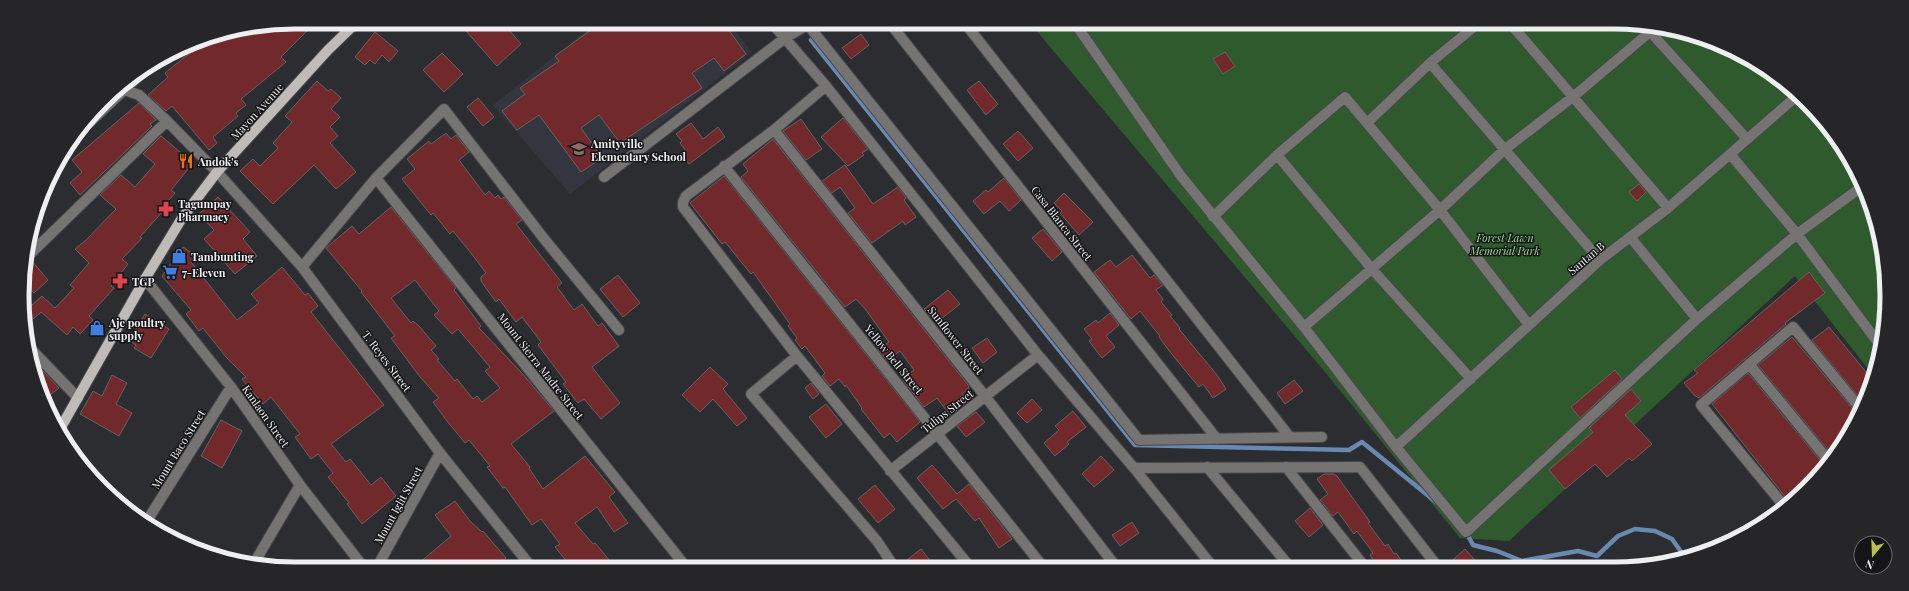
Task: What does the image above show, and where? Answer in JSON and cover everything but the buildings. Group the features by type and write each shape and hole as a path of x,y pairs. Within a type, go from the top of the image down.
{"main road":[{"name":"Mayon Avenue","path":"63,425 145,279 182,218 217,172 350,29"}],"street":[{"path":"777,29 826,86 1038,355 1134,468 1209,562"},
{"path":"604,177 785,38 800,29"},
{"path":"815,29 1139,440 1289,436 1322,437"},
{"name":"Casa Blanca Street","path":"895,29 1217,439"},
{"path":"969,29 1289,436"},
{"path":"1079,29 1181,176 1304,327 1396,447 1466,532 1697,319 1797,234 1858,190"},
{"path":"1367,123 1430,63 1471,29"},
{"path":"1515,29 1574,96 1668,208"},
{"path":"1304,327 1440,210 1504,150 1574,96 1647,31"},
{"path":"1653,32 1747,139"},
{"path":"1430,63 1600,260"},
{"path":"126,90 139,95 138,80"},
{"path":"826,86 774,130 724,166 686,196 682,202 683,207 797,356 966,562"},
{"name":"T. Reyes Street","path":"139,95 217,172 302,267 440,453 527,562"},
{"path":"1213,217 1277,155 1344,97 1440,210 1529,325"},
{"name":"Santan B","path":"1396,447 1600,260 1631,238 1668,208 1793,99"},
{"path":"302,267 376,178 444,109 545,240 619,330"},
{"path":"33,252 167,121"},
{"name":"Sunflower Street","path":"774,130 985,396 1112,562"},
{"path":"1730,154 1797,234 1876,340"},
{"path":"1277,155 1371,268 1471,379"},
{"name":"Yellow Bell Street","path":"724,166 1039,562"},
{"name":"Mount Sierra Madre Street","path":"376,178 682,562"},
{"path":"1631,238 1697,319"},
{"name":"Kanlaon Street","path":"145,279 231,387 300,485 360,562"},
{"path":"1781,503 1701,405 1793,327 1857,404"},
{"path":"36,354 78,398"},
{"name":"Tulips Street","path":"890,471 1038,355"},
{"path":"797,356 751,394 877,541 891,562"},
{"path":"1749,364 1826,457"},
{"name":"Mount Baco Street","path":"149,518 231,387"},
{"name":"Mount Iglit Street","path":"380,562 440,453"},
{"path":"1207,467 1286,562"},
{"path":"1286,467 1361,562"},
{"path":"1134,468 1360,467 1434,562"},
{"path":"256,559 300,485"}],"shaded area":[{"name":"Amityville Elementary School","path":"588,29 734,29 752,52 570,194 493,105"}],"green space":[{"name":"Forest Lawn Memorial Park","path":"1035,29 1614,29 1648,31 1682,38 1715,49 1747,65 1776,84 1802,107 1825,133 1844,162 1860,194 1871,227 1878,261 1880,296 1878,330 1869,370 1795,276 1509,541 1460,538 1325,372"}],"waterway":[{"path":"811,40 1135,445 1349,450 1362,442 1436,502"},
{"path":"1466,532 1473,545 1497,551 1522,561 1578,551 1597,556 1618,536 1635,529 1655,531 1672,539 1682,553"}],"place":[{"name":"Amityville Elementary School","path":"579,149"},
{"name":"Andok's","path":"186,161"},
{"name":"Tagumpay Pharmacy","path":"166,209"},
{"name":"Tambunting","path":"179,256"},
{"name":"7-Eleven","path":"170,272"},
{"name":"TGP","path":"120,281"},
{"name":"Aje poultry supply","path":"97,328"}]}
